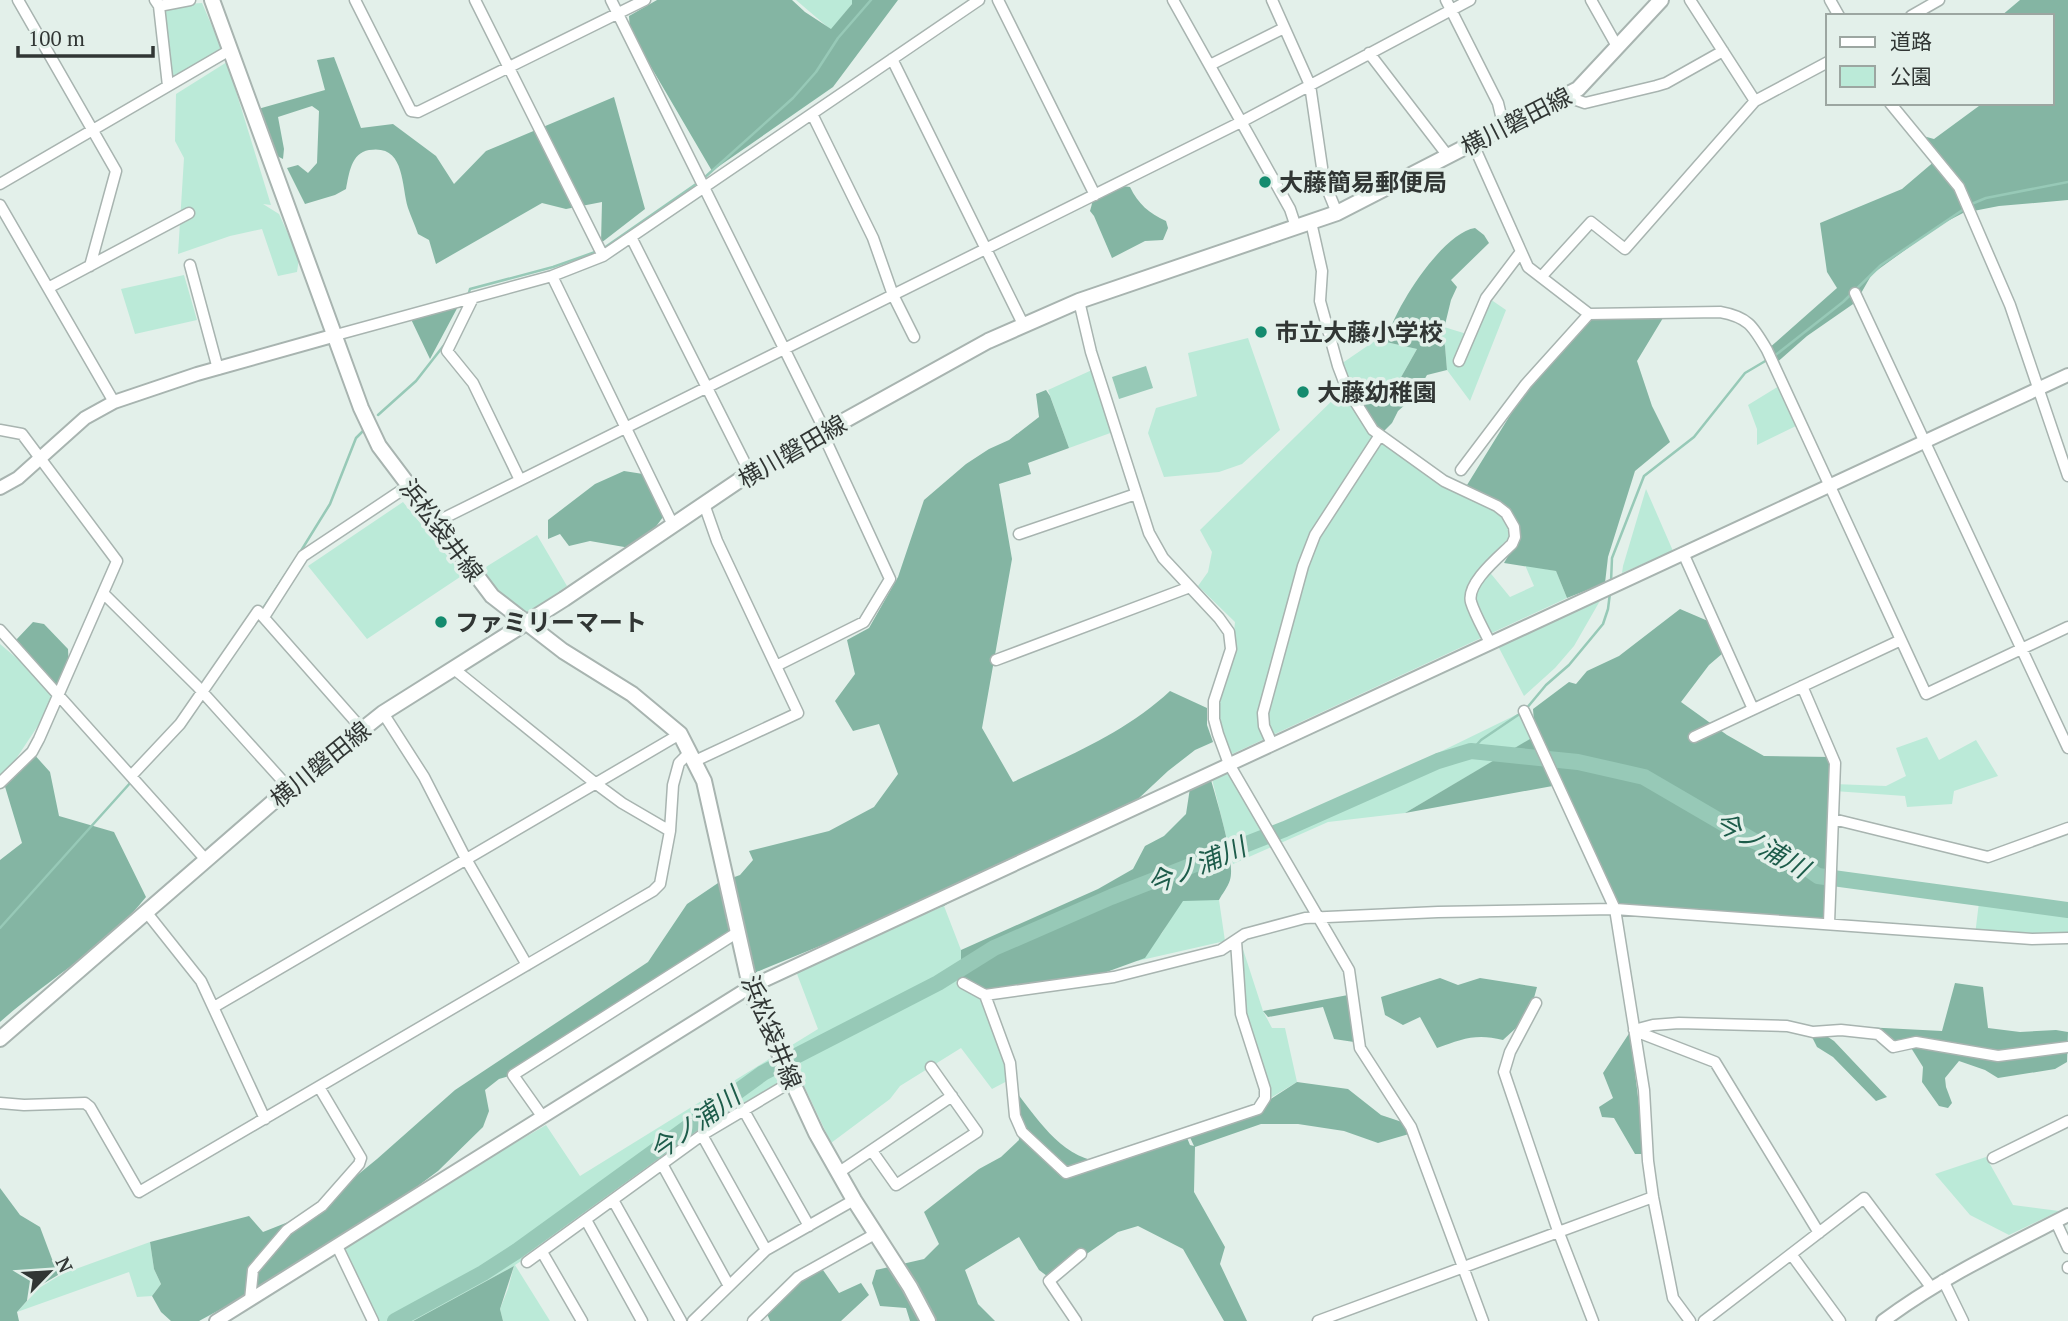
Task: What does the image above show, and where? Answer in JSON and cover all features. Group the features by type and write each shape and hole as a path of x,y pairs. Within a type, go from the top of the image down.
{"main road":[{"name":"浜松袋井線","path":"214,0 361,408 379,446 492,596 563,651 632,694 680,734 704,781 750,987 785,1068 838,1172 910,1287 928,1321"},
{"name":"横川磐田線","path":"0,1039 289,788 383,713 526,624 750,473 1023,324 1079,301 1337,212 1504,128 1578,89 1661,0"}],"street":[{"path":"18,0 116,171 90,266"},
{"path":"169,86 157,3 190,0"},
{"path":"355,0 411,111 418,112 645,0"},
{"path":"475,0 603,256"},
{"path":"611,0 785,350 890,579 864,622 776,666"},
{"path":"0,488 18,478 85,418 114,402 197,374 552,276 603,256 979,0"},
{"path":"998,0 1095,195"},
{"path":"1173,0 1290,209 1303,224 1322,271 1320,301 1338,366 1373,430 1444,481 1497,506 1506,513 1514,527 1515,537 1512,544 1476,581 1472,590 1470,600 1490,643"},
{"path":"1272,0 1310,85 1324,181 1337,212"},
{"path":"1446,0 1499,103 1504,128"},
{"path":"436,522 1241,122 1470,0"},
{"path":"1591,0 1618,48"},
{"path":"1690,0 1755,101"},
{"path":"1914,14 1939,0"},
{"path":"1210,65 1284,28"},
{"path":"0,184 230,50"},
{"path":"1565,96 1585,103 1656,86 1723,51"},
{"path":"1369,53 1448,156"},
{"path":"892,59 1023,324"},
{"path":"1542,276 1591,222 1625,248 1755,101 1826,63"},
{"path":"1892,105 1959,187 2010,305 2068,476"},
{"path":"812,114 873,238 893,295 914,337"},
{"path":"1473,144 1528,267 1589,314 1720,312 1735,315 1748,322 1766,350 1926,694 2068,627"},
{"path":"0,205 114,402"},
{"path":"48,288 189,213"},
{"path":"631,237 750,473"},
{"path":"1459,361 1486,298 1520,253"},
{"path":"190,265 218,369"},
{"path":"552,276 673,525"},
{"path":"1855,293 2068,748"},
{"path":"473,298 447,351 473,383 520,480"},
{"path":"1079,301 1091,352 1149,533 1161,554 1229,632 1231,649 1214,701 1217,734 1229,764 1349,970 1360,1048 1411,1127 1483,1321"},
{"path":"1461,470 1526,384 1589,314"},
{"path":"216,1321 750,987 2068,375"},
{"path":"0,430 22,434 117,561 32,752 0,783"},
{"path":"1272,744 1264,726 1263,713 1303,566 1315,535 1380,435"},
{"path":"132,775 205,695 303,555 408,486"},
{"path":"1018,534 1136,494"},
{"path":"0,1103 24,1105 85,1102 139,1192 653,891 660,884 670,831 673,785 679,763 798,713 718,541 704,504"},
{"path":"1683,553 1753,709"},
{"path":"996,660 1190,587"},
{"path":"103,593 205,695 289,788"},
{"path":"262,615 362,729"},
{"path":"0,630 207,861"},
{"path":"1694,737 1900,640"},
{"path":"454,669 595,783 622,803 670,831"},
{"path":"1802,686 1835,763 1829,923"},
{"path":"1524,711 1615,909 1644,1090 1648,1161 1654,1197 1673,1298 1690,1321"},
{"path":"383,713 424,777 466,859 527,965"},
{"path":"214,1007 680,734"},
{"path":"1833,818 1988,857 2068,828"},
{"path":"962,983 985,995 1114,977 1222,950 1245,934 1305,918 1443,912 1615,909 2032,939 2068,938"},
{"path":"147,913 201,981 265,1119"},
{"path":"542,1116 513,1075 738,932"},
{"path":"985,995 1010,1063 1015,1116 1022,1132 1066,1174 1258,1109 1265,1098 1265,1089 1241,1014 1236,941"},
{"path":"1536,1003 1510,1052 1504,1072 1558,1232 1593,1321"},
{"path":"1634,1030 1679,1023 1787,1026 1813,1032 1841,1030 1878,1034 1893,1046 1916,1042 1998,1056 2068,1047"},
{"path":"1634,1030 1715,1062 1819,1233"},
{"path":"872,1151 896,1185 977,1132 931,1067"},
{"path":"527,1262 702,1135 743,1109 785,1068"},
{"path":"250,1300 253,1270 287,1230 322,1206 359,1164 361,1158 319,1087"},
{"path":"838,1172 952,1096"},
{"path":"743,1109 809,1226"},
{"path":"1993,1158 2068,1121"},
{"path":"702,1135 766,1250"},
{"path":"662,1164 729,1286"},
{"path":"1318,1321 1654,1197"},
{"path":"1704,1321 1864,1198 1937,1283 1963,1321"},
{"path":"613,1200 681,1321"},
{"path":"694,1321 766,1250 854,1200"},
{"path":"1883,1321 1937,1283 2062,1218 2068,1248"},
{"path":"586,1220 642,1321"},
{"path":"753,1321 798,1278 875,1234"},
{"path":"337,1246 373,1321"},
{"path":"542,1252 582,1321"},
{"path":"1076,1321 1049,1281 1081,1254"},
{"path":"1791,1254 1840,1321"}],"green space":[{"path":"796,0 852,0 852,4 831,30"},
{"path":"202,3 224,54 174,83 159,6"},
{"path":"227,62 271,205 263,204 279,214 299,258 297,272 278,276 262,229 230,236 178,254 184,158 175,141 176,94"},
{"path":"184,275 197,320 135,334 121,289"},
{"path":"1490,299 1506,310 1470,401 1447,370 1442,337 1444,327 1470,335"},
{"path":"1382,336 1386,342 1417,349 1400,379 1378,396 1348,382 1338,366"},
{"path":"1248,338 1280,430 1242,464 1219,472 1164,477 1148,433 1156,408 1197,396 1188,353"},
{"path":"1092,370 1113,432 1069,448 1048,390"},
{"path":"1779,386 1798,425 1757,445 1757,429 1748,405"},
{"path":"1346,387 1378,439 1429,478 1466,498 1495,509 1507,524 1510,537 1483,564 1510,597 1534,586 1525,565 1556,571 1567,598 1230,755 1214,709 1230,671 1235,622 1198,586 1208,572 1212,552 1200,530"},
{"path":"1646,489 1673,551 1622,573 1623,566"},
{"path":"403,502 463,575 367,639 308,566"},
{"path":"537,535 567,586 527,614 502,597 481,570"},
{"path":"1601,599 1574,646 1555,668 1524,696 1498,646"},
{"path":"0,644 59,694 0,783"},
{"path":"1524,711 1536,736 1405,813 1328,822 1233,864 1212,779 1231,770 1265,837"},
{"path":"1927,737 1939,760 1976,740 1998,776 1954,791 1952,804 1907,807 1905,796 1834,791 1834,784 1886,786 1906,776 1896,748"},
{"path":"1980,894 2068,904 2068,938 1975,935"},
{"path":"1182,898 1219,900 1225,941 1137,961 1162,933"},
{"path":"944,906 961,950 963,983 985,995 1011,1079 992,1089 961,1048 900,1086 890,1099 831,1143 797,1071 601,1209 515,1265 550,1321 503,1321 500,1309 514,1266 413,1321 373,1321 337,1246 546,1125 580,1176 818,1029 794,966"},
{"path":"1240,940 1263,1011 1272,1028 1285,1028 1297,1082 1262,1103 1265,1098 1241,1009"},
{"path":"1986,1157 2013,1205 2059,1211 2009,1235 1970,1215 1935,1174"},
{"path":"150,1242 154,1269 161,1284 152,1296 137,1297 129,1272 17,1312 39,1288 62,1274"}],"shaded area":[{"path":"657,0 792,0 831,29 852,4 852,0 898,0 833,87 712,171 630,31 629,16"},
{"path":"2020,0 2068,0 2068,200 1999,206 1963,213 1938,226 1872,274 1856,302 1807,336 1775,364 1768,349 1837,288 1827,272 1820,223 1902,189 1936,160 1916,134 1934,139 1980,105 2054,105 2054,14 2003,14"},
{"path":"334,57 361,128 393,124 436,156 454,184 486,151 614,97 645,209 601,243 602,202 566,209 542,203 436,264 429,240 418,234 408,208 399,168 389,153 369,150 358,155 352,165 346,189 305,204 287,168 298,165 308,173 317,163 319,111 312,106 278,117 284,149 283,159 275,155 258,109 325,90 317,60"},
{"path":"1123,186 1130,187 1140,203 1166,221 1168,228 1163,240 1145,241 1112,258 1090,211 1093,200"},
{"path":"1475,228 1489,243 1451,280 1457,287 1442,337 1447,370 1427,375 1415,396 1398,411 1392,423 1380,435 1348,382 1378,396 1400,379 1417,349 1386,342 1398,311 1434,258 1448,243"},
{"path":"461,301 430,359 409,315"},
{"path":"1666,313 1637,361 1652,406 1670,442 1635,471 1608,557 1605,583 1567,598 1556,571 1504,563 1521,534 1504,505 1467,485 1517,404 1589,314"},
{"path":"1146,366 1153,388 1119,399 1112,377"},
{"path":"1046,390 1069,448 1028,463 1031,474 999,484 1012,559 982,728 1013,782 1115,731 1153,706 1170,691 1207,708 1207,725 1213,742 1195,750 1168,771 1123,813 996,872 944,906 837,939 747,976 738,933 513,1075 499,1079 485,1090 489,1111 483,1127 438,1171 337,1246 199,1321 171,1321 161,1312 152,1296 161,1284 154,1269 150,1242 249,1216 263,1232 311,1213 455,1090 648,962 687,904 718,883 740,875 753,860 749,851 829,831 874,807 898,774 879,724 853,731 835,701 855,674 847,640 869,628 898,577 924,500 966,464 1009,440 1039,417 1036,394"},
{"path":"624,471 643,474 655,486 663,517 649,536 630,548 590,541 569,546 560,534 548,539 548,520 595,484"},
{"path":"1680,609 1715,624 1723,653 1709,665 1681,702 1727,735 1764,756 1832,757 1829,923 1615,909 1558,785 1405,813 1535,736 1533,709 1569,682 1576,684 1587,671 1619,656"},
{"path":"33,622 44,624 68,649 69,669 57,687 16,640"},
{"path":"32,752 50,772 59,816 114,832 146,897 95,947 0,1022 0,860 22,843 3,780"},
{"path":"1209,773 1230,858 1230,880 1219,900 1183,901 1145,958 1079,982 991,994 961,978 961,950 1098,889 1133,869 1145,846 1164,836 1186,814 1190,788"},
{"path":"1440,978 1458,985 1480,978 1537,987 1529,1016 1503,1040 1469,1038 1437,1048 1420,1017 1403,1025 1385,1015 1381,997"},
{"path":"1955,983 1983,987 1988,1028 2020,1032 2068,1032 2067,1062 2055,1069 1998,1078 1985,1070 1959,1061 1945,1078 1952,1103 1948,1108 1939,1106 1922,1082 1923,1067 1908,1043 1892,1042 1845,1026 1942,1031"},
{"path":"1348,995 1354,1042 1334,1039 1323,1007 1268,1017 1263,1011"},
{"path":"1809,1031 1819,1031 1834,1041 1887,1097 1876,1101 1833,1057 1817,1047"},
{"path":"1630,1032 1645,1154 1635,1154 1614,1118 1602,1117 1599,1107 1613,1098 1603,1073"},
{"path":"1297,1082 1348,1089 1381,1115 1402,1122 1409,1134 1378,1143 1344,1131 1298,1124 1261,1124 1195,1147 1194,1192 1225,1247 1220,1264 1247,1321 1224,1321 1183,1249 1138,1226 1118,1232 1051,1279 1039,1270 1019,1237 965,1270 978,1304 995,1321 910,1321 906,1308 880,1306 872,1283 876,1270 924,1259 939,1244 924,1212 979,1169 1001,1157 1019,1140 1013,1088 1042,1125 1065,1147 1092,1160 1108,1162 1185,1133 1190,1145 1194,1146 1188,1133 1254,1110"},
{"path":"0,1188 20,1215 40,1227 58,1275 41,1285 17,1312 19,1321 0,1321"},
{"path":"514,1266 500,1309 503,1321 413,1321"},
{"path":"823,1270 839,1293 861,1283 869,1295 841,1321 770,1321 765,1309 806,1273"}],"waterway":[{"path":"704,178 793,98 816,72 838,38 871,0"},
{"path":"604,248 699,182"},
{"path":"1969,205 1986,198 2068,182"},
{"path":"1773,357 1843,302 1881,265 1964,209"},
{"path":"468,296 470,289 553,267 598,251"},
{"path":"378,415 416,381 448,340"},
{"path":"1611,582 1612,558 1644,476 1694,437 1745,373 1767,360"},
{"path":"299,554 330,504 356,438 363,431"},
{"path":"262,610 291,566"},
{"path":"1526,709 1546,685 1569,665 1603,624 1610,593"},
{"path":"186,723 204,697"},
{"path":"1471,751 1481,740 1521,713"},
{"path":"136,777 182,729"},
{"name":"今ノ浦川","path":"395,1321 483,1273 517,1251 763,1073 938,983 994,948 1111,897 1285,829 1438,761 1471,751 1578,762 1644,777 1752,840 1792,858 1818,876 2068,910"},
{"path":"0,928 131,782"}],"place":[{"name":"大藤簡易郵便局","path":"1265,182"},
{"name":"市立大藤小学校","path":"1261,332"},
{"name":"大藤幼稚園","path":"1303,392"},
{"name":"ファミリーマート","path":"441,622"}]}
